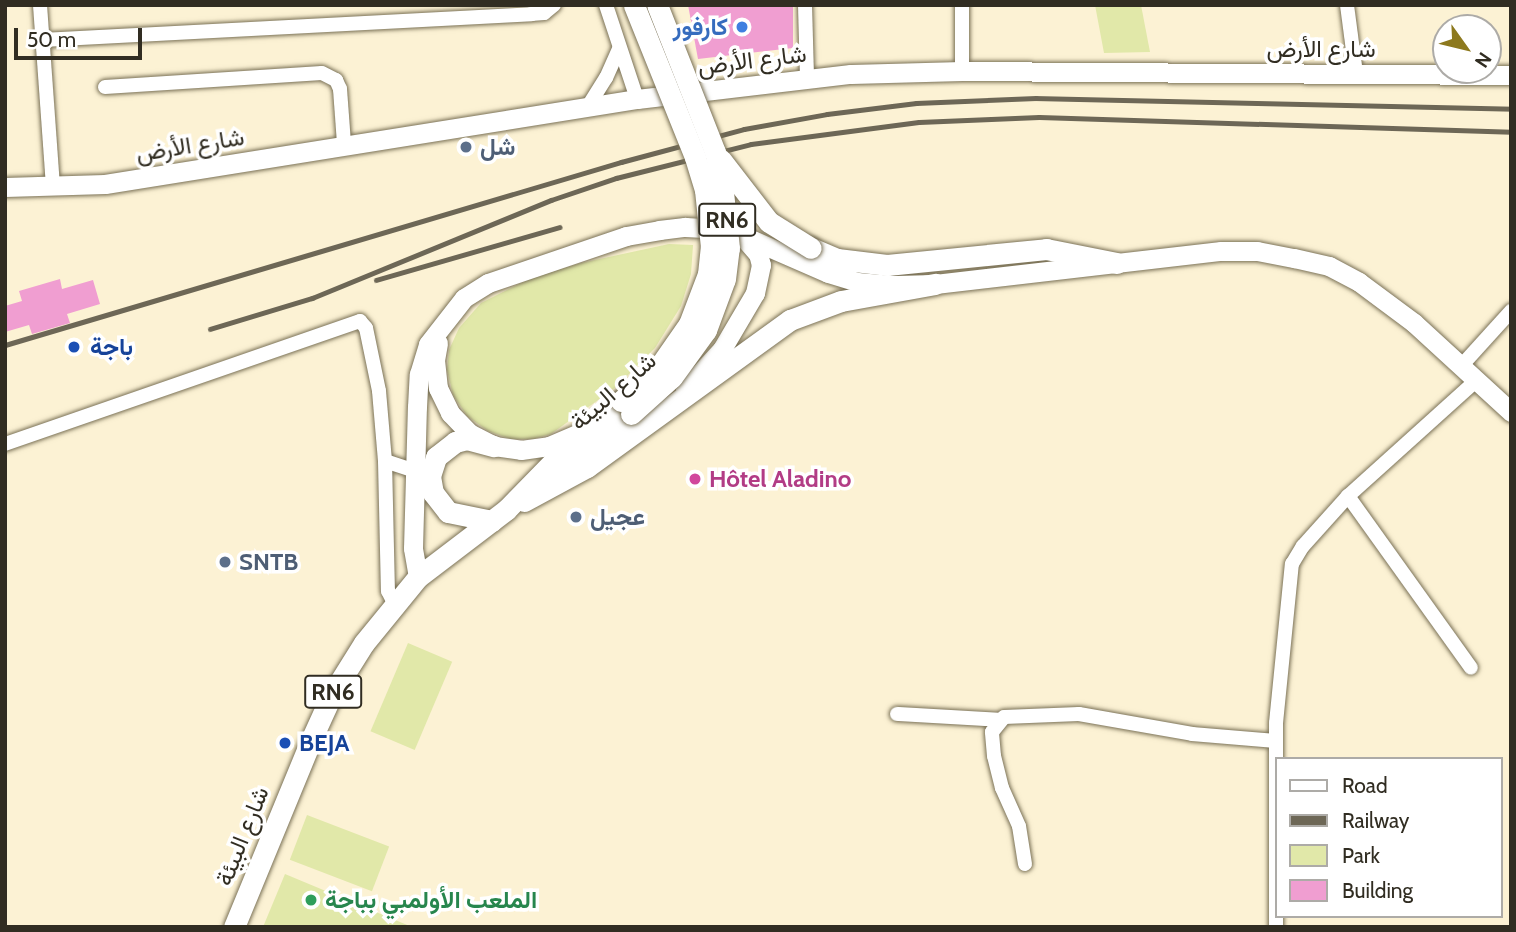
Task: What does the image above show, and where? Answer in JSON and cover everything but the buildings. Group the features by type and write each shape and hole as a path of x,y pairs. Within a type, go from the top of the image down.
{"main road":[{"name":"شارع البيئة","path":"507,511 582,432 626,408 682,335 699,303 711,247 705,190 695,157 634,5"},
{"name":"شارع البيئة","path":"234,927 266,845 332,694 364,643 394,603 418,577 507,511 626,408 679,369 706,330 716,307 729,248 722,182 711,141 657,5"},
{"name":"شارع الأرض","path":"5,187 105,184 637,99 807,78 962,71 1511,75"},
{"path":"711,141 737,185 769,222 811,248 837,258 887,265 1046,249 1117,263"},
{"path":"418,577 414,548 423,473 419,374 428,344 446,318 464,298 488,283 626,236 685,227 718,229 741,236 828,274 857,282 935,284"},
{"path":"653,418 722,349 755,293 761,265 758,254 741,236"},
{"path":"423,473 432,493 448,512 507,511 587,467 790,320 841,301 935,284 1221,251 1257,251 1329,266 1359,282 1414,323 1463,365 1511,412"},
{"path":"446,318 435,360 438,388 459,424 494,446"},
{"path":"423,473 436,457 455,442 467,439 494,446 535,449 582,432"}],"street":[{"path":"40,5 53,185"},
{"path":"42,40 544,13 555,5"},
{"path":"607,5 637,99"},
{"path":"805,5 807,78"},
{"path":"962,5 962,71"},
{"path":"1347,5 1356,73"},
{"path":"587,108 606,78 619,49"},
{"path":"105,87 322,73 336,80 340,89 344,144"},
{"path":"1463,365 1511,311"},
{"path":"5,444 360,321 366,328 379,391 385,461 388,592 394,603"},
{"path":"1276,757 1292,564 1303,545 1348,496 1477,380"},
{"path":"385,461 423,473"},
{"path":"1348,496 1471,668"},
{"path":"897,714 1000,720 1032,714 1079,714 1192,734 1276,741"},
{"path":"1000,720 992,732 994,756 1002,788 1019,826 1025,864"}],"green space":[{"path":"1095,5 1141,5 1150,52 1104,53"},
{"path":"669,244 693,245 691,274 681,306 655,348 616,387 551,434 533,439 511,439 488,431 467,416 453,395 447,370 449,350 459,328 481,303 531,278 581,263"},
{"path":"408,643 452,662 415,750 370,731"},
{"path":"307,815 389,847 372,891 290,860"},
{"name":"الملعب الأولمبي بباجة","path":"285,874 412,927 263,927"}],"railway":[{"path":"5,345 621,162 744,129 827,114 916,103 1036,98 1511,109"},
{"path":"210,329 312,298 551,200 616,178 751,144 919,122 1039,117 1511,132"},
{"path":"376,280 560,227"}],"place":[{"name":"كارفور","path":"742,27"},
{"name":"شل","path":"466,147"},
{"name":"باجة","path":"74,347"},
{"name":"Hôtel Aladino","path":"695,479"},
{"name":"عجيل","path":"576,517"},
{"name":"SNTB","path":"225,562"},
{"name":"BEJA","path":"285,743"},
{"name":"الملعب الأولمبي بباجة","path":"311,900"}]}
